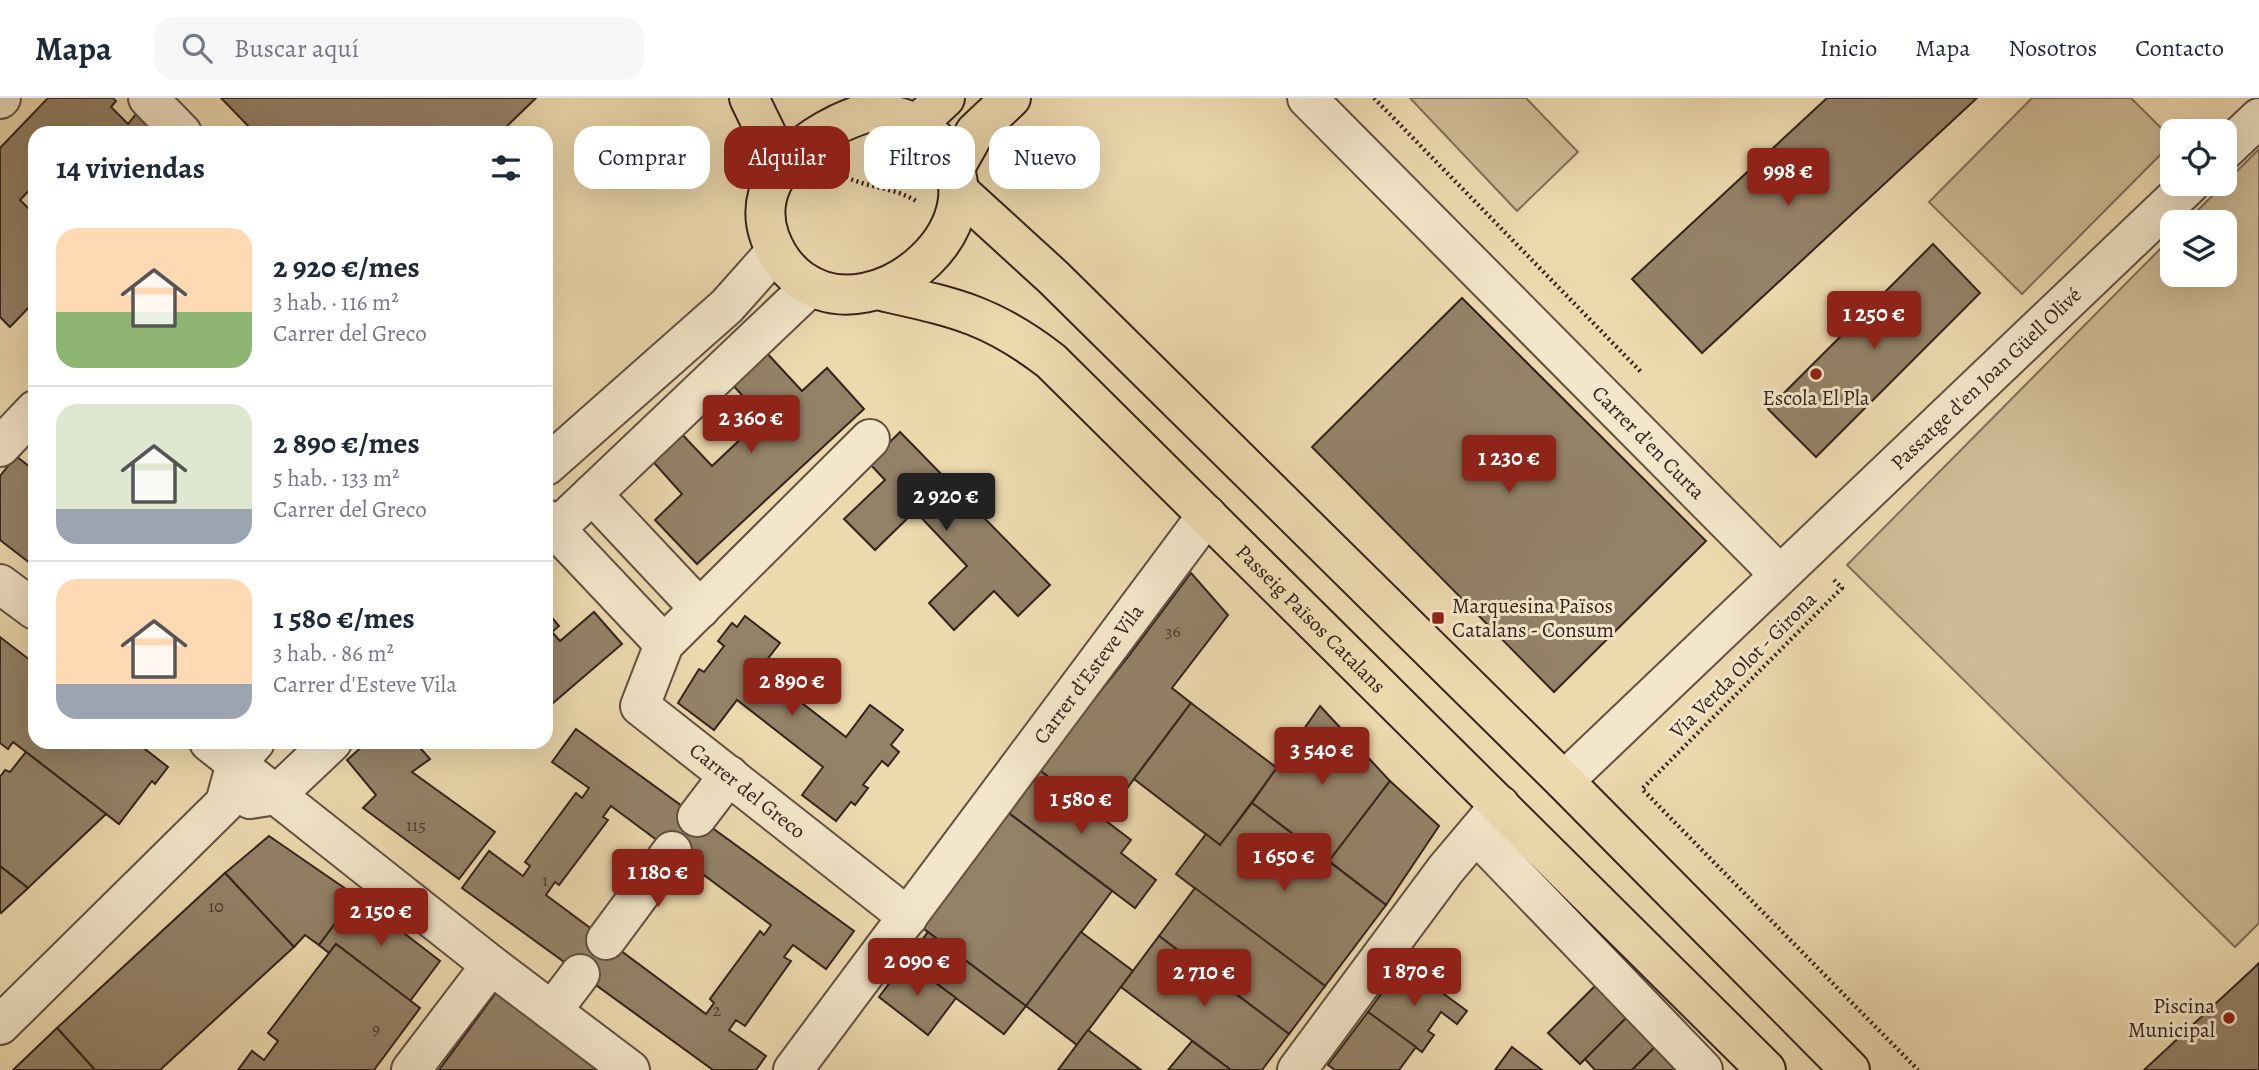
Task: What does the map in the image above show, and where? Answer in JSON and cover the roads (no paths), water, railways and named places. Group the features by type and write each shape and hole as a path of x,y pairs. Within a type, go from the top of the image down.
{"main road":[{"path":"748,98 762,126"},
{"path":"975,132 1011,98"},
{"path":"834,126 866,113 905,108 923,126"},
{"path":"770,189 767,196 768,230 775,252 792,272 811,286 835,292 877,290 903,278 925,262 954,218 957,189"},
{"path":"967,189 1564,781 1850,1070"},
{"name":"Passeig Països Catalans","path":"877,290 981,316 1017,335 1051,361 1207,515 1488,819 1766,1070"}],"street":[{"path":"148,98 175,126"},
{"name":"Carrer d'en Curta","path":"1307,98 1791,563"},
{"path":"2237,139 2259,118"},
{"name":"Passatge d'en Joan Güell Olivé","path":"1791,563 2177,196"},
{"path":"553,460 727,306 775,252"},
{"path":"553,526 592,494 811,286"},
{"path":"0,447 28,417"},
{"name":"Carrer del Greco","path":"870,439 664,644 640,706 908,917"},
{"path":"592,494 700,609"},
{"name":"Carrer d'Esteve Vila","path":"793,1070 1207,515"},
{"path":"553,533 664,644"},
{"path":"1564,781 1791,563"},
{"path":"0,584 28,605"},
{"path":"233,749 276,794 491,965 630,1070"},
{"path":"225,803 233,749"},
{"path":"0,1026 225,803 276,794 324,749"},
{"path":"697,817 729,775"},
{"path":"1297,1070 1446,869 1488,819"},
{"name":"Passeig Països Catalans","path":"1488,819 1703,1070"},
{"path":"606,940 672,851"},
{"path":"411,1070 491,965"},
{"path":"552,1011 580,974"}],"place":[{"name":"Escola El Pla","path":"1816,374"},
{"name":"Marquesina Països Catalans - Consum","path":"1438,618"},
{"name":"Piscina Municipal","path":"2229,1018"}]}
